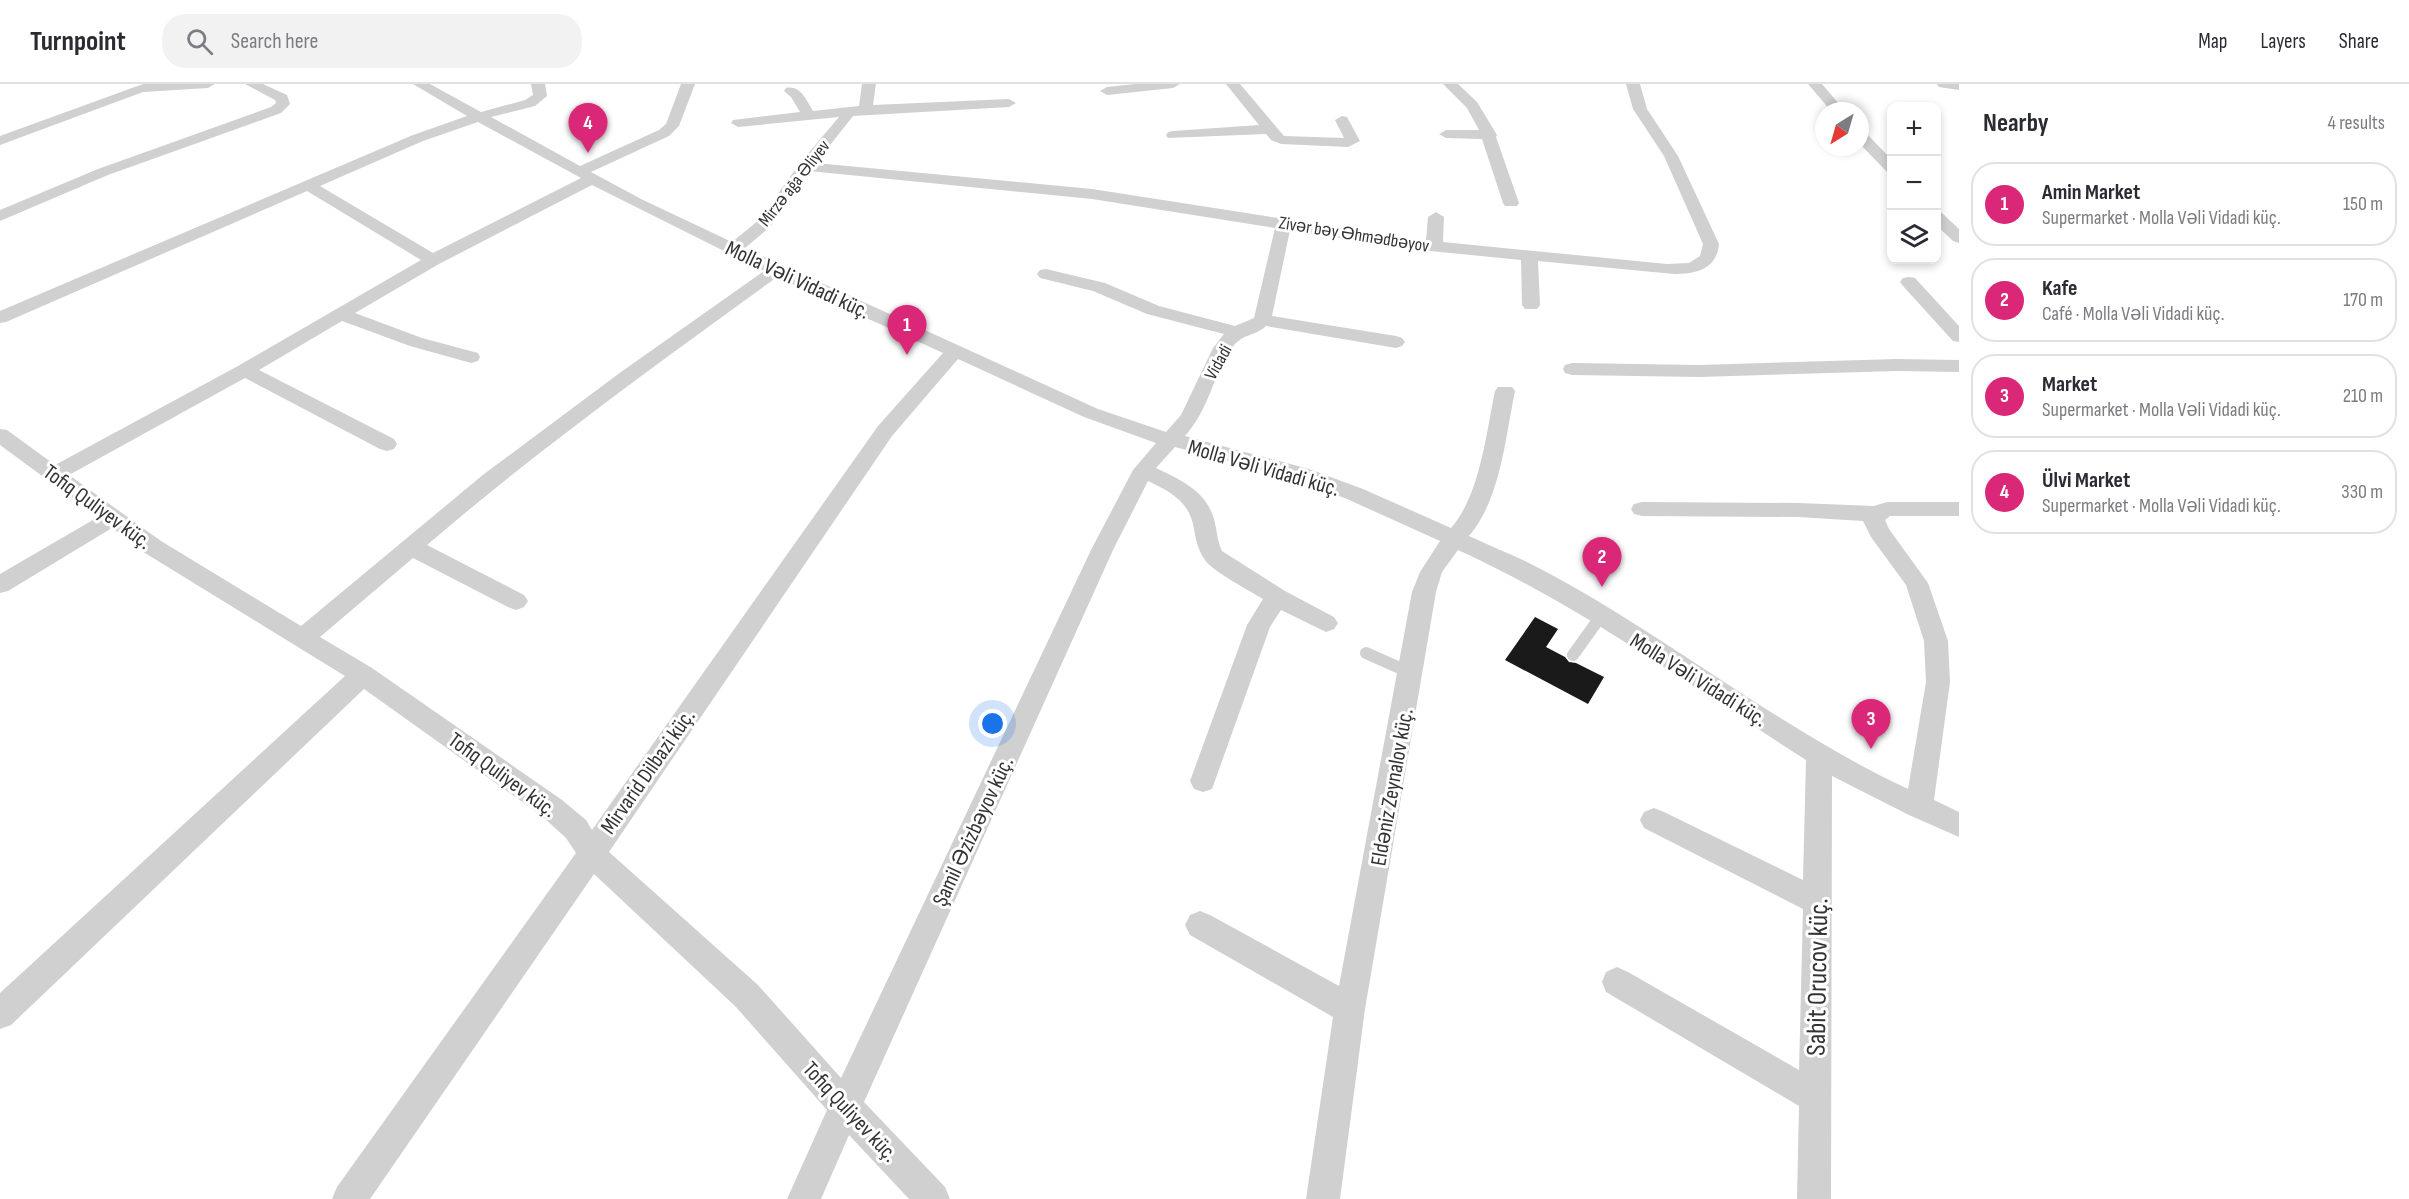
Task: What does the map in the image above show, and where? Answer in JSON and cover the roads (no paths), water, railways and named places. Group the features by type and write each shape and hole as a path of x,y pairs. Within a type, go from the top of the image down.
{"street":[{"path":"0,141 134,87 208,84"},
{"path":"0,216 103,172 276,110 283,104 282,98 252,84"},
{"name":"Molla Vəli Vidadi küç.","path":"420,84 585,175 776,270 1091,414 1171,440 1302,474 1355,494 1523,570 1601,616 1819,755 1959,825"},
{"path":"0,318 418,138 480,116 537,100 540,96 538,84"},
{"path":"55,474 245,370 433,260 664,133 672,126 688,84"},
{"path":"866,110 869,84"},
{"path":"1107,91 1173,84"},
{"path":"1233,84 1276,137 1288,141 1348,143 1353,141 1342,120"},
{"path":"1450,84 1472,105 1490,135 1511,203"},
{"name":"Zivər bəy Əhmədbəyov","path":"805,166 1092,194 1434,247 1684,270 1696,267 1706,261 1711,252 1711,244 1671,156 1640,109 1633,84"},
{"path":"1815,84 1830,102"},
{"path":"1945,84 1959,86"},
{"path":"791,90 796,94 809,116"},
{"name":"Mirzə ağa Əliyev","path":"738,123 866,110 1009,103"},
{"path":"949,107 954,113 970,119"},
{"name":"Mirzə ağa Əliyev","path":"734,249 765,223 805,166 845,119 847,112"},
{"path":"1173,135 1269,129"},
{"path":"1446,134 1490,135"},
{"path":"1869,145 1887,164"},
{"path":"308,185 433,260"},
{"path":"1434,247 1436,217"},
{"path":"1941,221 1959,238"},
{"path":"1284,223 1262,320 1396,342"},
{"path":"1529,257 1531,304"},
{"path":"302,639 491,479 628,376 776,270"},
{"path":"1046,274 1099,287 1153,310 1236,332"},
{"path":"1910,282 1959,337"},
{"path":"342,315 416,342 471,357"},
{"name":"Vidadi","path":"1171,440 1190,418 1222,348 1236,332 1255,326 1262,320"},
{"name":"Mirvarid Dilbazi küç.","path":"349,1199 518,960 885,431 955,351"},
{"path":"1572,369 1699,371 1898,365 1959,366"},
{"path":"245,370 387,444"},
{"name":"Eldəniz Zeynalov küç.","path":"1323,1199 1350,1009 1424,592 1431,572 1474,512 1490,465 1505,391"},
{"name":"Şamil Əzizbəyov küç.","path":"804,1199 1102,550 1143,470 1171,440"},
{"name":"Tofiq Quliyev küç.","path":"3,442 55,474 153,547 363,675 552,808 576,829 591,852 620,882 747,996 845,1106 933,1199"},
{"path":"1143,470 1186,492 1196,503 1203,516 1207,547 1214,557 1277,597 1326,623"},
{"path":"1642,509 1798,510 1876,514 1887,509 1959,509"},
{"path":"1876,514 1874,520 1879,532 1917,583 1935,641 1938,682 1919,807"},
{"path":"0,585 113,518"},
{"path":"411,546 516,601"},
{"path":"1203,781 1259,625 1277,597"},
{"path":"0,1014 363,675"},
{"name":"Sabit Orucov küç.","path":"1814,1199 1819,755"},
{"path":"1654,820 1818,902"},
{"path":"1200,925 1350,1009"},
{"path":"1617,982 1815,1097"}],"lane":[{"path":"1573,655 1601,616"},
{"path":"1366,653 1411,673"}],"place":[{"name":"Ülvi Market","path":"588,153"},
{"name":"Amin Market","path":"907,355"},
{"name":"Kafe","path":"1602,587"},
{"name":"Market","path":"1871,749"}]}
